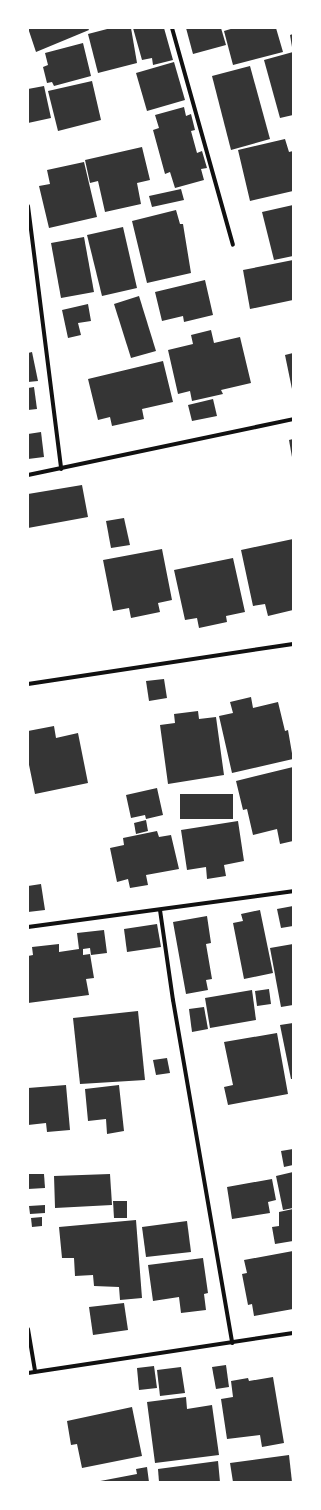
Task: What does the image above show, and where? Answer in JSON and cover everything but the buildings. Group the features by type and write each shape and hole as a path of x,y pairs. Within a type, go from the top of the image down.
{"street":[{"path":"172,28 233,245"},
{"path":"28,206 61,469"},
{"path":"28,475 293,419"},
{"path":"28,684 293,644"},
{"path":"28,927 293,891"},
{"path":"160,910 176,1015 232,1343"},
{"path":"28,1329 35,1372"},
{"path":"28,1373 293,1333"}]}
